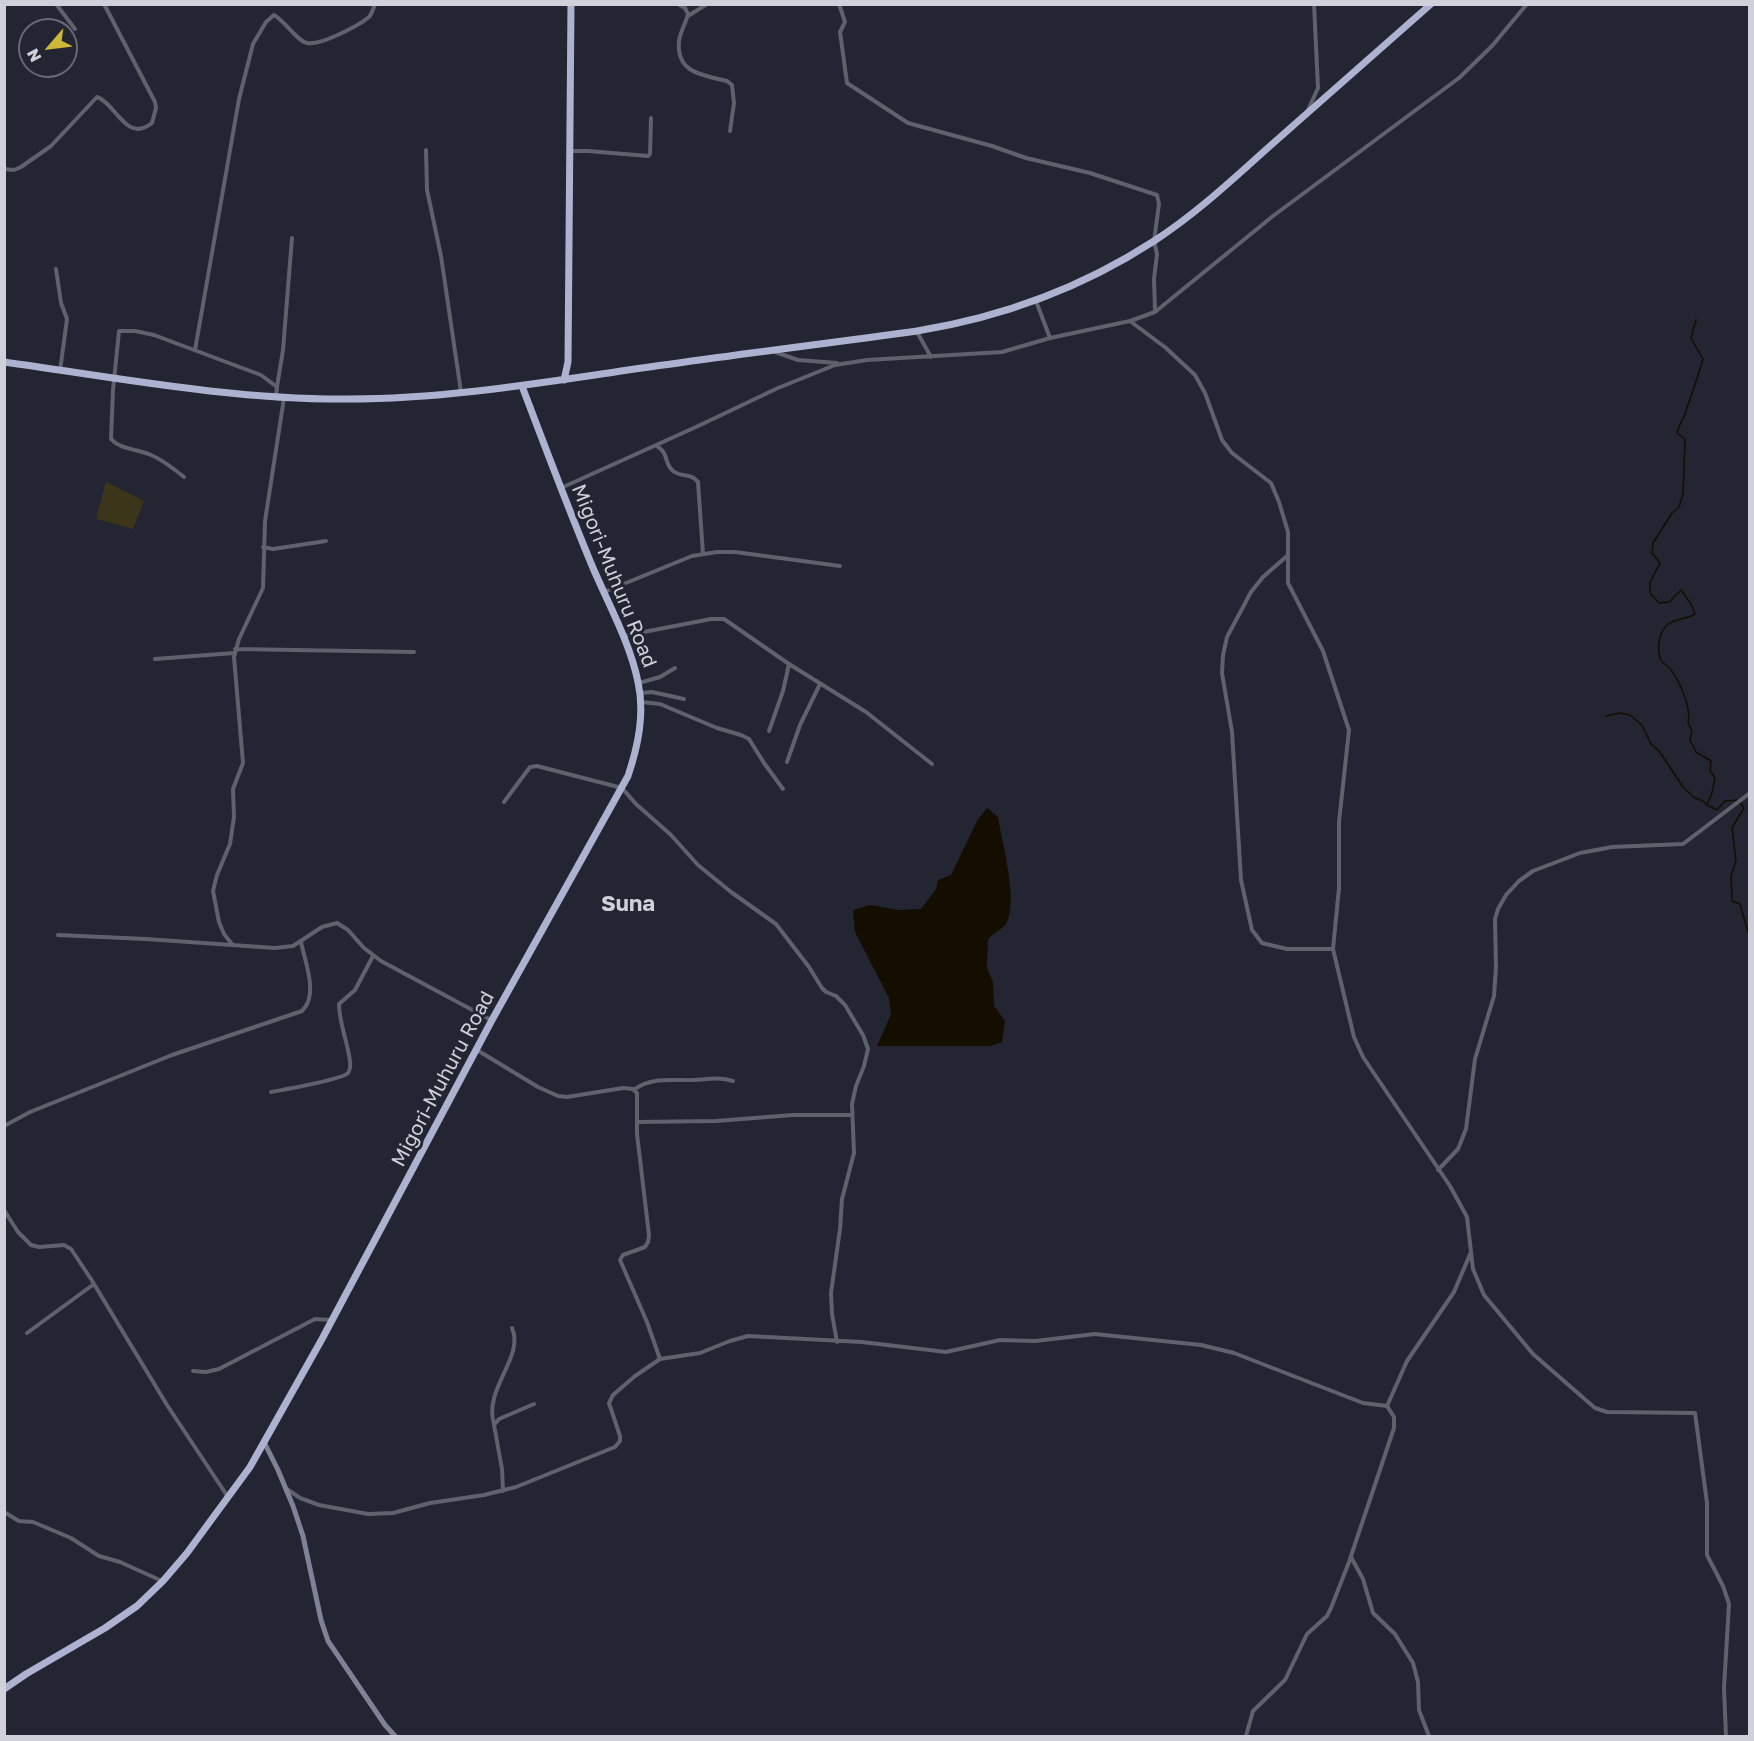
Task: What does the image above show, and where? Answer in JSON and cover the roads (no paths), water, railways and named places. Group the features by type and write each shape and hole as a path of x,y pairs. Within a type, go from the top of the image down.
{"highway":[{"path":"564,380 568,362 571,4"},
{"path":"4,362 202,391 280,398 349,399 461,393 522,386 917,331 975,320 1036,301 1088,279 1154,241 1202,206 1431,4"},
{"path":"568,362 573,379"},
{"name":"Migori-Muhuru Road","path":"4,1689 105,1628 137,1605 163,1581 228,1497 265,1444 492,1020 622,788 638,741 641,702 639,683 522,386"}],"main road":[{"path":"265,1444 286,1488 303,1536 321,1620 328,1641 395,1737"}],"street":[{"path":"56,4 67,18"},
{"path":"4,169 21,167 51,146 97,97 103,100 129,126 141,129 152,123 156,108 155,102 104,4"},
{"path":"195,350 239,99 253,44 259,31 274,15 303,42 311,44 338,35 362,22 371,14 375,4"},
{"path":"678,4 697,10"},
{"path":"687,17 707,4"},
{"path":"839,4 845,22 840,32 848,83 906,122 1026,158 1090,173 1153,193 1158,197 1154,241 1157,254 1154,279 1155,312"},
{"path":"1306,115 1318,88 1314,4"},
{"path":"561,488 806,375 841,364 867,360 1002,352 1050,338 1130,321 1155,312 1273,216 1459,78 1492,45 1527,4"},
{"path":"685,8 687,17 679,40 681,61 689,69 727,81 732,85 734,103 730,130"},
{"path":"570,151 648,156 650,154 651,118"},
{"path":"426,150 427,190 441,256 461,393"},
{"path":"232,944 219,922 213,891 230,844 234,817 233,789 243,763 234,669 235,651 262,588 265,521 280,398 277,387 283,350 292,238"},
{"path":"56,269 61,303 67,319 60,370"},
{"path":"1036,301 1050,338"},
{"path":"1130,321 1190,369 1200,381 1219,433 1227,447 1271,483 1280,502 1287,528 1287,578 1291,591 1323,651 1349,730 1339,822 1339,888 1333,949 1335,965 1359,1048 1467,1217 1476,1279 1484,1295 1533,1354 1592,1406 1607,1412 1695,1413 1707,1503 1707,1554 1729,1604 1724,1688 1726,1737"},
{"path":"184,477 153,455 126,448 111,439 114,378 120,330 149,333 261,375 277,387"},
{"path":"917,331 931,357"},
{"path":"773,351 798,360 841,364"},
{"path":"666,440 665,452 671,469 692,476 698,482 703,554"},
{"path":"656,445 665,452"},
{"path":"263,547 273,549 326,541"},
{"path":"603,593 653,571 703,554 735,552 840,566"},
{"path":"1288,556 1251,592 1227,637 1223,655 1222,673 1232,732 1241,880 1252,930 1262,943 1287,949 1333,949"},
{"path":"622,636 711,619 724,619 789,664 866,712 933,764"},
{"path":"155,659 235,651 414,652"},
{"path":"769,731 783,691 789,664"},
{"path":"639,683 660,677 675,668"},
{"path":"787,762 800,725 820,684"},
{"path":"640,693 652,692 684,699"},
{"path":"641,702 660,704 749,739 783,789"},
{"path":"504,802 530,766 622,788 636,804 671,835 698,865 730,892 776,924 824,990 836,996 845,1005 863,1035 868,1049 854,1092 852,1115 854,1153 842,1198 831,1293 837,1342"},
{"path":"1438,1170 1458,1149 1466,1129 1475,1059 1494,996 1495,919 1508,892 1533,871 1580,853 1612,847 1683,844 1749,794"},
{"path":"58,935 275,948 293,946 322,927 337,923 348,930 373,956 492,1020"},
{"path":"4,1126 30,1112 167,1057 302,1011 308,1004 310,990 301,942"},
{"path":"271,1092 336,1079 348,1073 349,1056 339,1004 355,990 373,956"},
{"path":"477,1050 538,1087 558,1096 588,1095 623,1088 635,1089 647,1083 676,1079 719,1078 733,1081"},
{"path":"635,1089 638,1096 637,1122 649,1239 645,1247 623,1255 620,1260 647,1322 660,1359"},
{"path":"637,1122 713,1121 794,1115 852,1115"},
{"path":"4,1210 18,1232 31,1245 68,1246 94,1284 167,1405 228,1497"},
{"path":"1387,1406 1407,1361 1454,1292 1471,1251"},
{"path":"27,1333 94,1284"},
{"path":"193,1371 206,1372 219,1369 315,1319 332,1320"},
{"path":"503,1491 502,1469 492,1406 515,1342 516,1336 512,1328"},
{"path":"286,1488 313,1503 376,1514 503,1491 536,1480 615,1447 620,1436 609,1407 611,1397 635,1376 660,1359 700,1353 748,1336 881,1344 946,1352 1000,1340 1035,1341 1095,1334 1201,1345 1234,1353 1363,1403 1387,1406"},
{"path":"494,1425 499,1419 534,1404"},
{"path":"1246,1737 1253,1711 1285,1680 1307,1634 1327,1616 1351,1556 1394,1428 1394,1417 1387,1406"},
{"path":"4,1512 19,1521 33,1522 71,1538 99,1556 120,1562 163,1581"},
{"path":"1351,1556 1363,1579 1373,1613 1395,1634 1413,1663 1418,1682 1419,1710 1429,1737"}],"waterway":[{"path":"1696,320 1691,338 1703,359 1677,433 1685,439 1683,494 1679,507 1672,513 1653,543 1652,553 1660,563 1650,582 1650,593 1659,603 1669,602 1681,590 1695,614 1671,622 1665,627 1659,641 1659,656 1674,675 1684,696 1688,710 1688,723 1692,731 1690,740 1696,752 1711,761 1710,771 1715,778 1707,805 1717,810 1725,801 1738,800 1744,808 1732,828 1736,861 1731,876 1732,901 1740,904 1750,939"},
{"path":"1606,716 1620,713 1630,715 1642,725 1651,744 1659,751 1683,787 1707,805"}],"district":[{"name":"Suna","path":"628,904"}]}
